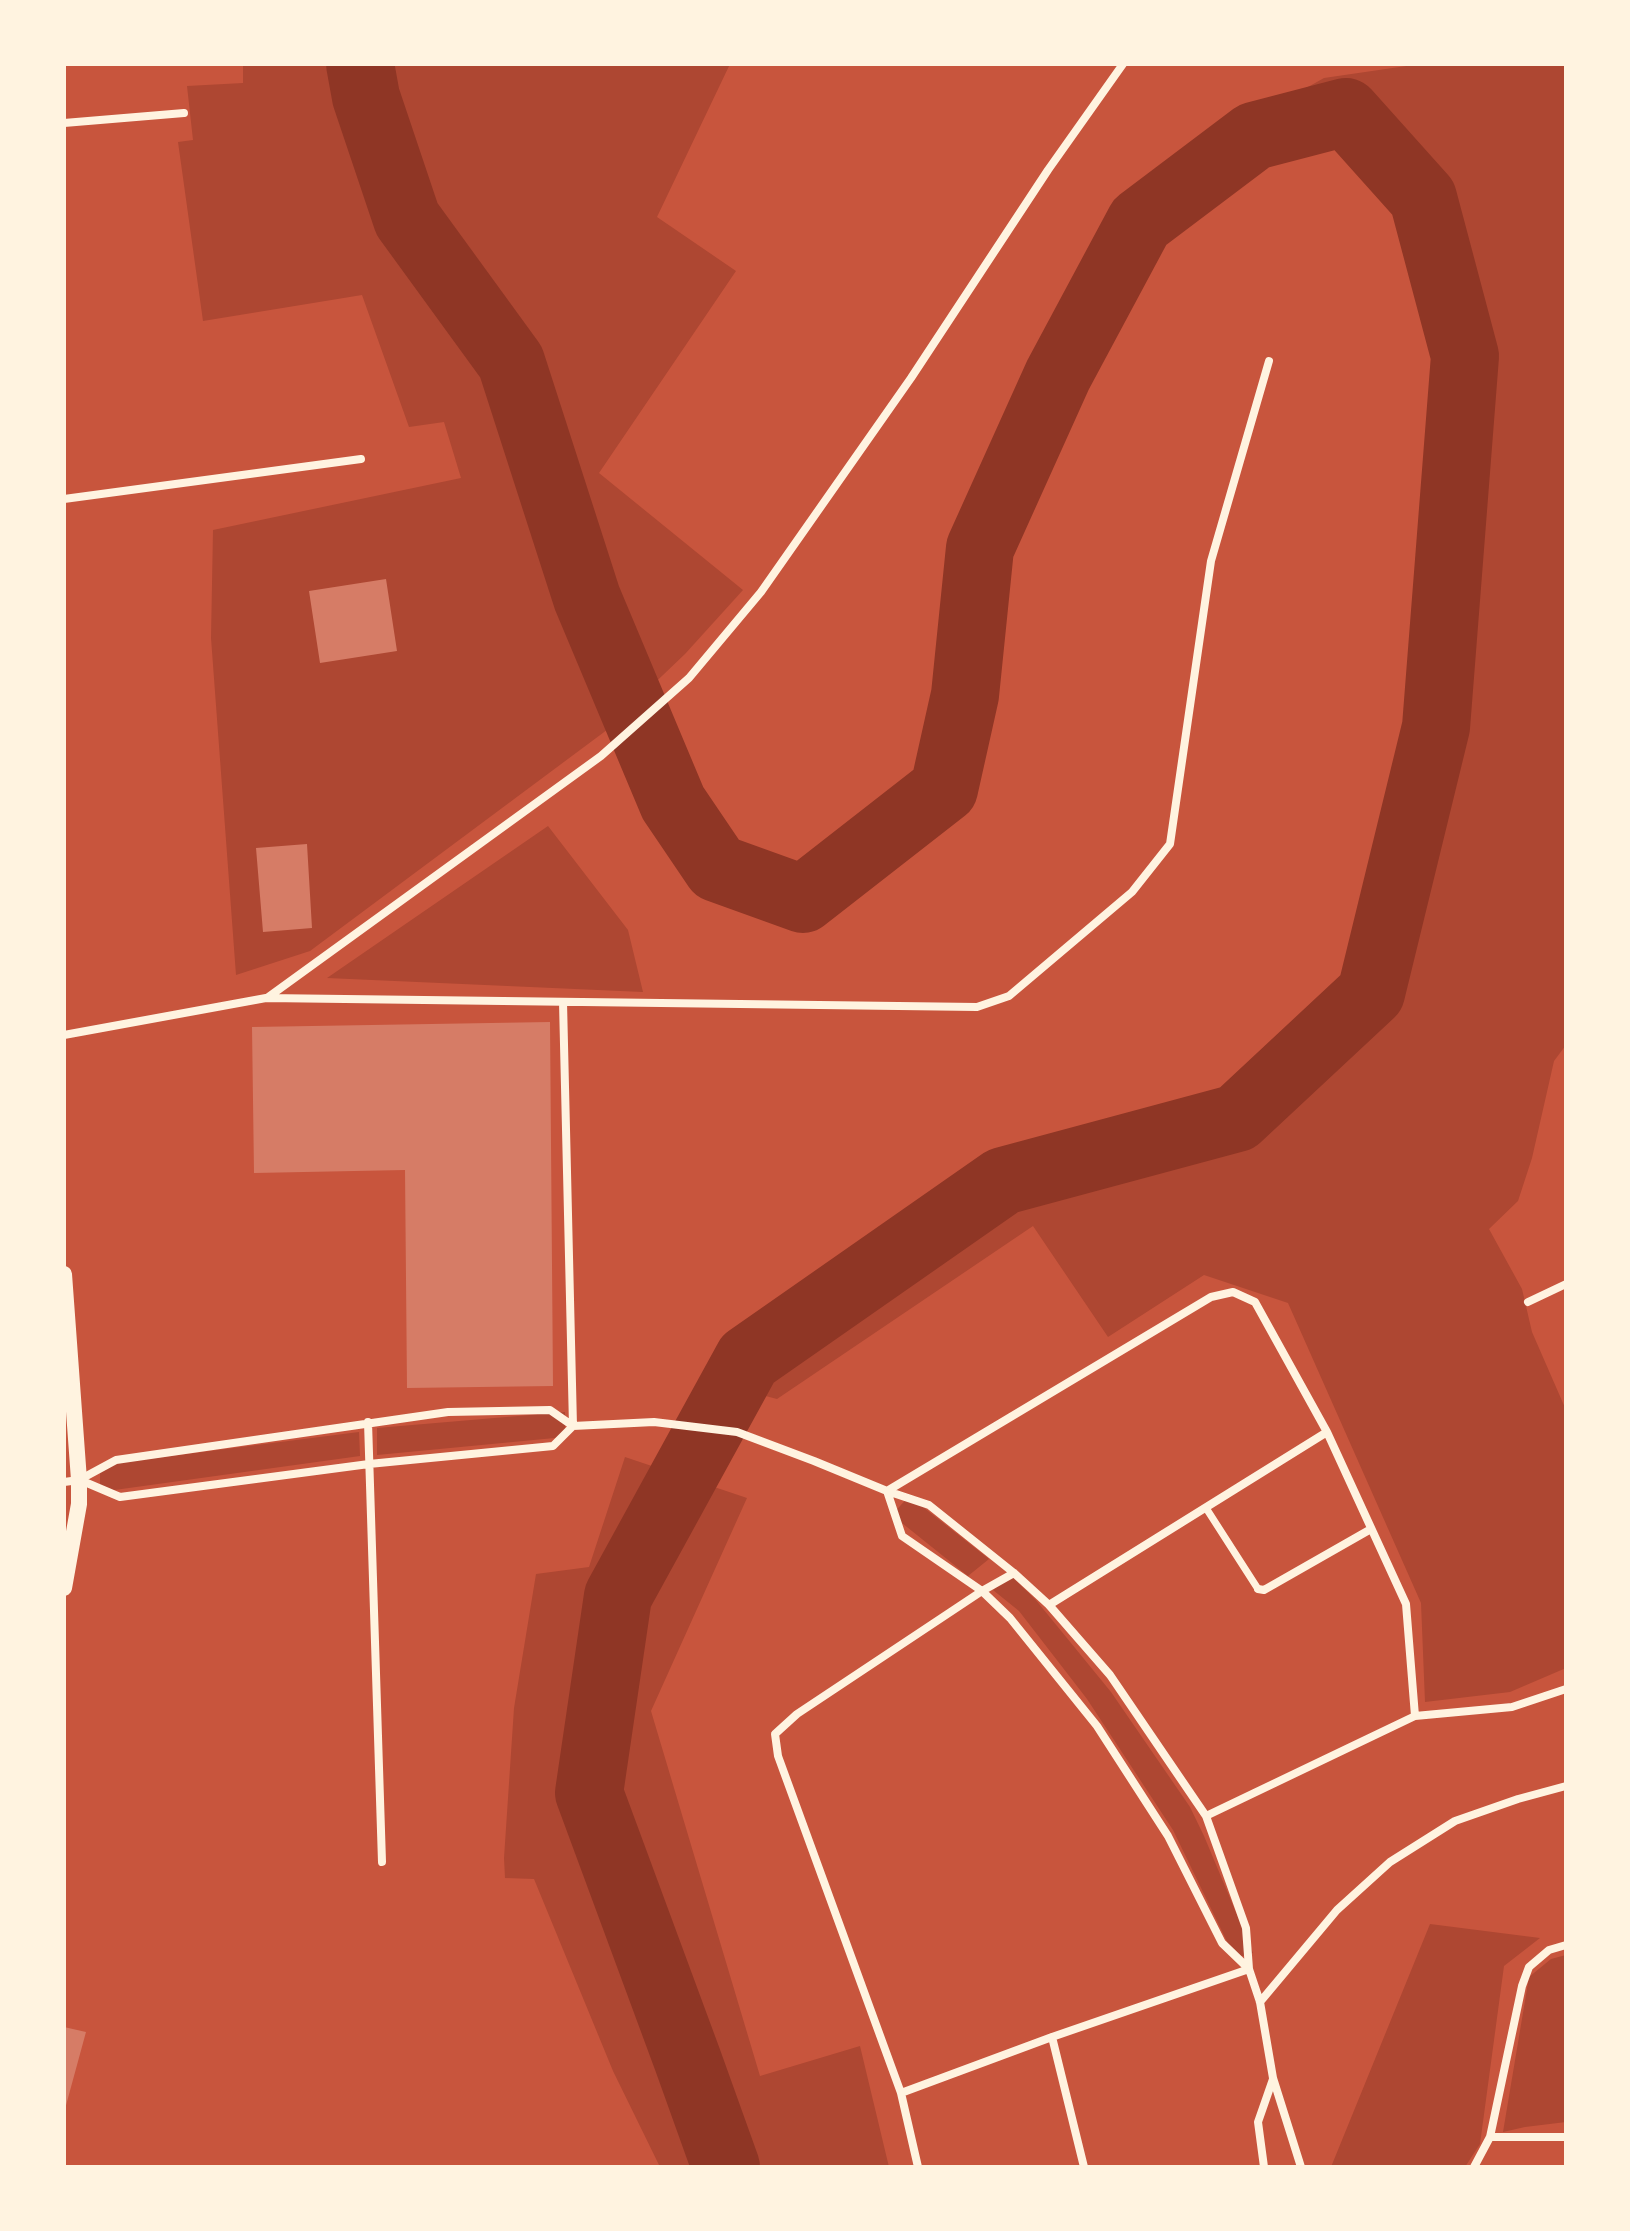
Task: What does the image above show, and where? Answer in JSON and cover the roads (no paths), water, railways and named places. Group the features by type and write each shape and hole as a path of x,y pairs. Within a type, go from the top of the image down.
{"main road":[{"path":"64,1274 72,1481 79,1504 64,1588"}],"street":[{"path":"266,998 601,756 689,678 788,555 1123,64"},
{"path":"64,123 184,113"},
{"path":"64,1035 266,998 977,1007 1009,996 1132,892 1170,844 1211,561 1269,361"},
{"path":"64,499 361,459"},
{"path":"72,1481 120,1497 369,1464 553,1446 573,1426 563,1002"},
{"path":"1528,1302 1566,1284"},
{"path":"887,1491 1211,1297 1233,1292 1255,1302 1327,1432 1406,1604 1415,1716"},
{"path":"72,1481 116,1460 368,1422 448,1412 550,1410 573,1426 654,1422 737,1432 929,1505 1049,1605 1110,1675 1206,1816 1246,1928 1249,1969 1260,2002 1273,2078 1301,2167"},
{"path":"368,1422 382,1862"},
{"path":"1049,1605 1327,1432"},
{"path":"887,1491 902,1536 982,1591 1010,1618 1097,1726 1168,1836 1222,1943 1249,1969"},
{"path":"1206,1508 1258,1589 1264,1590 1371,1529"},
{"path":"918,2167 901,2093 783,1771 775,1734 797,1714 1014,1573"},
{"path":"1206,1816 1415,1716 1512,1707 1566,1689"},
{"path":"1260,2002 1337,1910 1390,1862 1455,1821 1566,1786"},
{"path":"1474,2167 1490,2137 1522,1986 1529,1967 1549,1950 1566,1945"},
{"path":"901,2093 1249,1969"},
{"path":"1052,2037 1084,2167"},
{"path":"1264,2167 1258,2122 1273,2078"},
{"path":"1490,2137 1566,2137"}],"waterway":[{"path":"360,64 366,97 407,219 511,362 587,598 673,803 717,868 803,899 944,789 965,695 980,548 1058,375 1140,222 1254,136 1346,112 1423,198 1465,356 1436,727 1371,993 1237,1118 1003,1181 748,1359 618,1596 589,1793 726,2167"}]}
